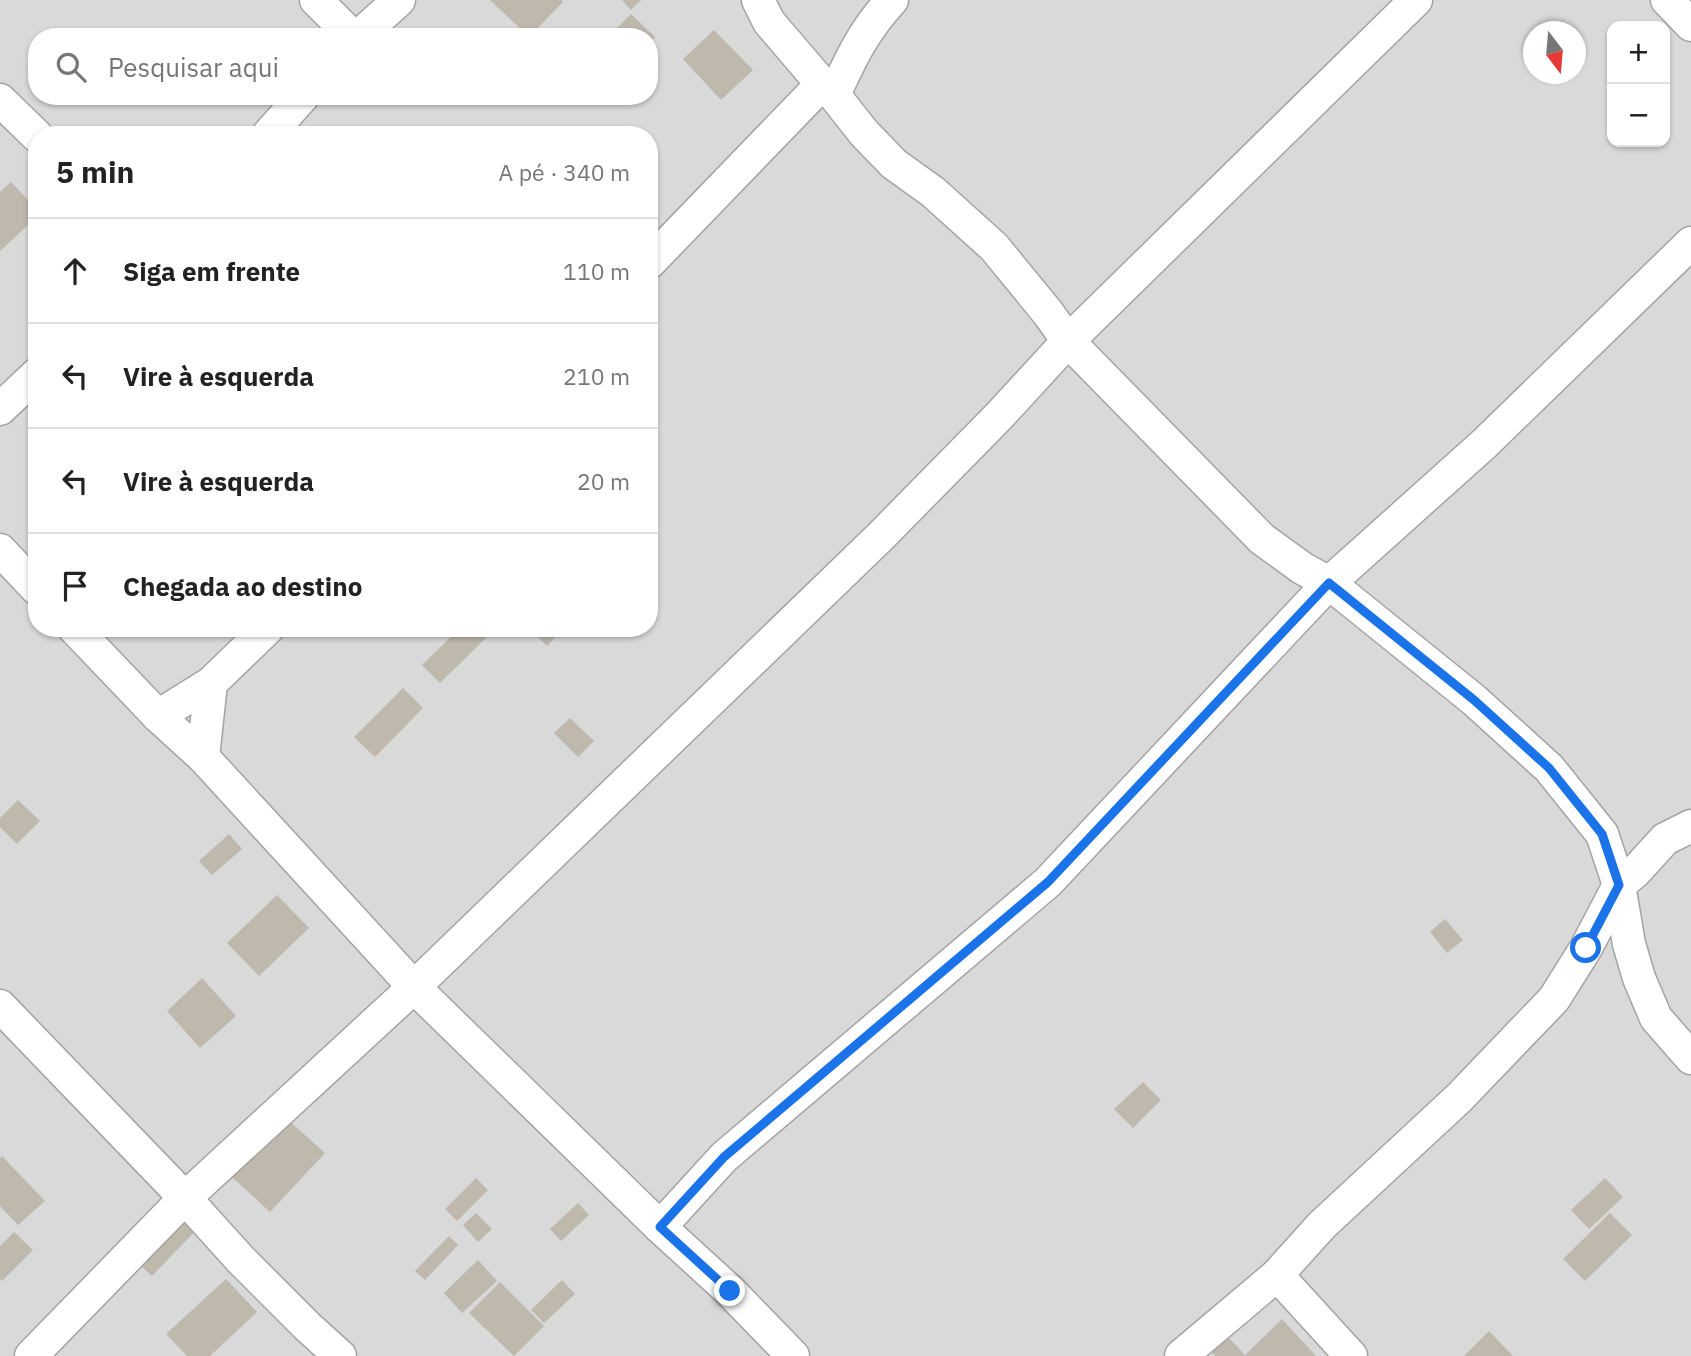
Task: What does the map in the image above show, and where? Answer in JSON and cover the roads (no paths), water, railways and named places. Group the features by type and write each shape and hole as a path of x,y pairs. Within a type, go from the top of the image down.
{"street":[{"path":"316,0 344,28"},
{"path":"368,28 399,0"},
{"path":"758,0 769,22 863,133 894,164 933,192 994,247 1068,341 1262,540 1329,583 1474,700 1549,768 1602,834 1619,885 1629,944 1639,978 1656,1018 1691,1058"},
{"path":"658,254 828,90 880,12 892,0"},
{"path":"31,1356 185,1198 414,987 881,536 999,416 1068,341 1416,0"},
{"path":"1667,0 1691,25"},
{"path":"0,100 28,127"},
{"path":"276,126 295,105"},
{"path":"660,1227 724,1157 1048,882 1329,583 1484,444 1691,243"},
{"path":"0,409 28,383"},
{"path":"0,550 28,580"},
{"path":"83,637 158,716 202,757 414,987 660,1227 730,1291 793,1356"},
{"path":"158,716 211,683 259,637"},
{"path":"202,757 211,683"},
{"path":"1181,1356 1277,1275 1322,1225 1459,1098 1554,999 1586,948 1619,885 1635,872 1665,839 1691,826"},
{"path":"0,1006 241,1259 340,1356"},
{"path":"1277,1275 1351,1356"}]}
